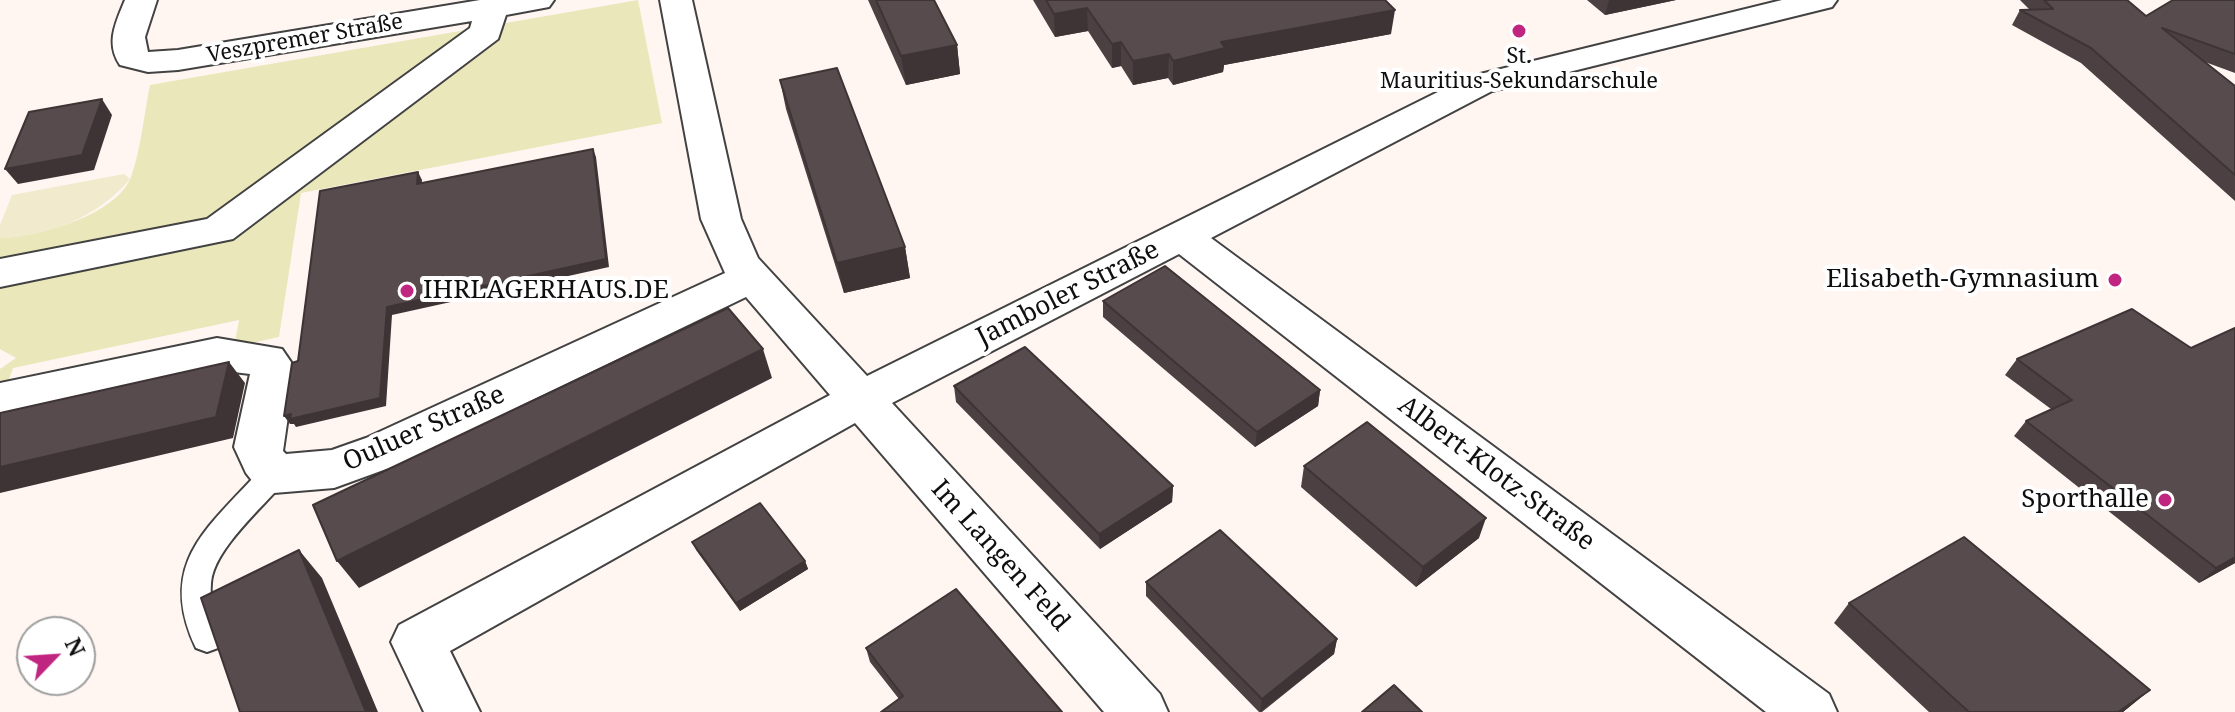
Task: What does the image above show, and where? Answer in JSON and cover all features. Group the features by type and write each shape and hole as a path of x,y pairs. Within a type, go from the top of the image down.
{"street":[{"name":"Veszpremer Straße","path":"141,0 129,33 127,50 132,58 148,62 178,60 538,0"},
{"path":"676,0 721,219 740,264 859,400"},
{"name":"Jamboler Straße","path":"452,712 418,642 859,400 1480,84 1821,0"},
{"path":"0,273 219,230 486,32 491,7"},
{"name":"Albert-Klotz-Straße","path":"1183,237 1809,712"},
{"name":"Ouluer Straße","path":"274,474 334,469 359,461 751,278"},
{"path":"0,400 217,354 266,360 273,368 258,447 274,474"},
{"name":"Im Langen Feld","path":"859,400 1140,712"}],"lane":[{"path":"207,638 197,608 197,571 208,551 274,474"}],"shaded area":[{"path":"638,0 662,123 301,193 279,337 234,347 239,320 13,368 5,390 0,390 0,369 16,358 0,349 0,238 34,234 74,222 109,203 123,191 131,177 140,143 150,85"},
{"path":"124,174 130,179 88,214 37,233 0,238 0,225 12,195"}],"building":[{"path":"876,0 934,0 957,45 901,56"},
{"path":"1046,0 1385,0 1395,10 1221,42 1225,48 1173,61 1169,54 1133,61 1121,42 1112,44 1087,8 1054,14"},
{"path":"2044,0 2127,0 2146,16 2173,0 2235,0 2235,54 2162,28 2235,86 2235,175 2091,48 2020,10 2053,9"},
{"path":"837,68 905,247 837,263 780,80"},
{"path":"102,99 82,155 5,169 29,112"},
{"name":"IHRLAGERHAUS.DE","path":"593,149 606,259 387,307 380,398 290,419 291,414 284,416 292,363 298,361 320,191 418,172 417,184"},
{"path":"1165,266 1320,390 1257,432 1103,301"},
{"path":"728,308 763,349 337,561 313,505"},
{"name":"Sporthalle","path":"2132,309 2191,348 2235,328 2235,557 2216,568 2026,421 2072,400 2017,359"},
{"path":"1025,347 1173,486 1099,534 954,386"},
{"path":"229,362 216,417 0,467 0,413"},
{"path":"1367,422 1486,518 1423,567 1304,466"},
{"path":"760,503 805,561 736,603 692,542"},
{"path":"1220,530 1337,639 1262,699 1146,582"},
{"path":"1964,537 2150,690 2118,712 1969,712 1849,603"},
{"path":"299,550 366,712 240,712 201,598"},
{"path":"956,589 1062,712 881,712 903,696 866,648"},
{"path":"1394,685 1422,712 1362,712"}],"place":[{"name":"St. Mauritius-Sekundarschule","path":"1519,31"},
{"name":"Elisabeth-Gymnasium","path":"2115,280"},
{"name":"IHRLAGERHAUS.DE","path":"407,291"},
{"name":"Sporthalle","path":"2165,500"}]}
